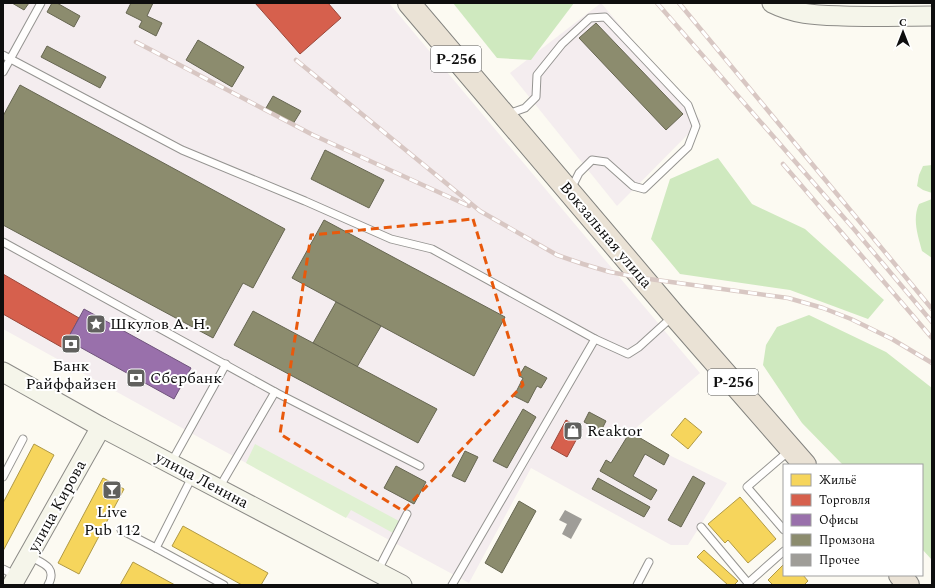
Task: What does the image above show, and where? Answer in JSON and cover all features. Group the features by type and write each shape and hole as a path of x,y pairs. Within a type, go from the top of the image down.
{"highway":[{"name":"Вокзальная улица","path":"409,3 674,315 798,457"},
{"path":"901,576 908,585"}],"main road":[{"path":"772,3 785,9 806,14 870,17 932,16"},
{"name":"улица Ленина","path":"3,372 101,427 402,585"},
{"name":"улица Кирова","path":"11,577 29,556 101,427"}],"lane":[{"path":"3,72 41,3"},
{"path":"504,115 525,108 536,96 537,75 562,44 590,18 605,17 688,105 696,126 688,147 644,188 633,186 606,162 592,160 579,173 570,192"},
{"path":"3,55 182,150 305,200 391,239 432,249 595,339 628,354 639,347 674,315"},
{"path":"3,242 275,392 420,466"},
{"path":"452,585 595,339"},
{"path":"171,464 226,364"},
{"path":"219,488 275,392"},
{"path":"3,477 23,439"},
{"path":"786,464 798,457"},
{"path":"783,466 747,488 783,529"},
{"path":"156,548 193,475"},
{"path":"377,572 407,514"},
{"path":"701,527 748,584 783,551"},
{"path":"121,530 224,585"},
{"path":"29,556 49,567 51,572 48,585"},
{"path":"637,585 650,562"}],"highlighted area":[{"path":"473,219 523,385 403,511 280,434 311,235"}],"shaded area":[{"path":"3,3 389,3 700,373 630,433 669,455 727,483 688,545 671,545 531,468 469,583 211,444 3,329"},
{"path":"601,3 701,121 617,206 510,73"}],"green space":[{"path":"453,3 574,3 531,60 497,58"},
{"path":"718,158 752,204 805,229 884,300 868,319 790,290 680,274 651,239 670,179"},
{"path":"932,165 932,193 917,186 919,175 923,166"},
{"path":"932,199 932,258 922,251 917,233 916,216 919,204"},
{"path":"809,315 886,352 932,388 932,560 923,550 923,464 842,464 802,423 763,365 766,345 777,327"},
{"path":"255,444 399,521 393,533 351,510 346,518 246,463"}],"building: Жильё":[{"path":"685,418 702,432 688,449 671,435"},
{"path":"34,444 54,455 3,551 3,503"},
{"path":"103,478 124,489 79,574 58,563"},
{"path":"740,497 776,539 748,563 728,540 725,543 708,524"},
{"path":"183,526 268,573 261,585 242,585 172,546"},
{"path":"704,550 738,581 734,585 728,585 697,557"},
{"path":"133,562 175,585 120,585"},
{"path":"783,565 783,576 804,576 808,581 804,585 773,585 768,580"}],"building: Торговля":[{"path":"255,3 328,3 341,18 300,54"},
{"path":"3,274 79,318 63,348 3,314"},
{"path":"566,420 582,429 567,457 551,448"}],"building: Офисы":[{"path":"84,309 191,368 174,399 67,340"}],"building: Промзона":[{"path":"12,3 29,3 24,10"},
{"path":"52,3 57,3 80,16 74,27 47,12"},
{"path":"131,3 153,3 147,16 162,23 156,36 139,27 142,21 126,13"},
{"path":"596,23 683,114 666,130 579,38"},
{"path":"198,40 244,67 232,87 186,60"},
{"path":"47,46 106,77 100,88 41,57"},
{"path":"20,85 285,229 253,288 243,283 213,338 3,225 3,116"},
{"path":"273,96 301,111 293,124 266,108"},
{"path":"325,150 384,180 369,208 311,179"},
{"path":"324,220 505,317 474,376 292,278"},
{"path":"336,302 381,326 357,367 313,343"},
{"path":"253,311 437,409 418,443 234,345"},
{"path":"525,366 547,378 541,388 537,386 528,403 514,396 523,378 519,376"},
{"path":"523,409 536,417 507,468 493,461"},
{"path":"589,412 606,421 601,431 584,422"},
{"path":"630,432 669,455 664,465 645,454 633,476 657,490 651,500 600,471 606,460 611,463"},
{"path":"465,451 478,457 465,482 452,476"},
{"path":"396,466 426,482 414,504 384,488"},
{"path":"693,476 705,483 681,527 668,520"},
{"path":"598,478 650,507 644,517 592,489"},
{"path":"519,501 536,511 502,573 485,563"}],"building: Прочее":[{"path":"565,510 582,519 571,539 562,534 567,524 559,520"}],"railway":[{"path":"657,3 853,228 932,322"},
{"path":"679,3 932,309"},
{"path":"136,42 313,135 469,206"},
{"path":"296,60 480,211 557,255 610,272 642,278 788,298 823,308 851,319 892,339 932,363"},
{"path":"783,164 932,338"}],"place":[{"name":"Шкулов А. Н.","path":"96,324"},
{"name":"Банк Райффайзен","path":"71,344"},
{"name":"Сбербанк","path":"136,378"},
{"name":"Reaktor","path":"573,431"},
{"name":"Live Pub 112","path":"112,490"}]}
